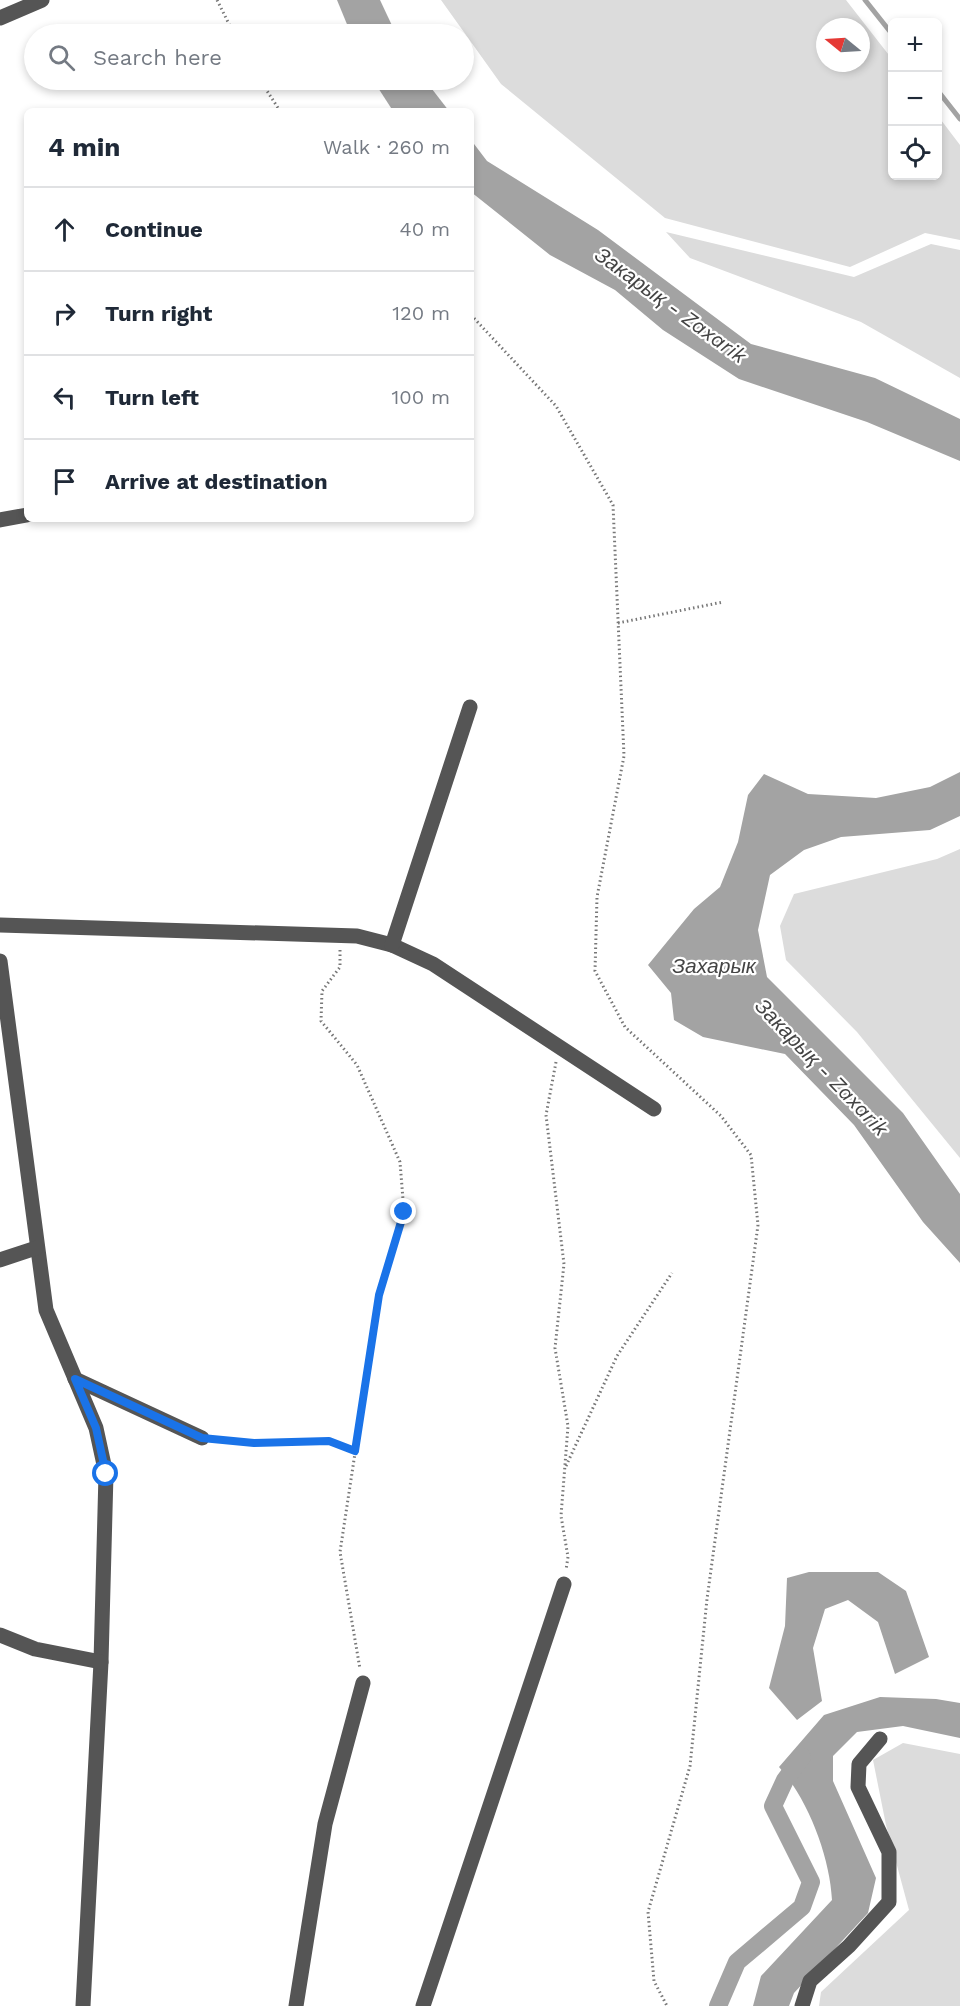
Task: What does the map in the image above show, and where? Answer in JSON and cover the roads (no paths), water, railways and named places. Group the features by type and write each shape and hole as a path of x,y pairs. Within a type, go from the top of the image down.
{"street":[{"path":"0,18 42,0"},
{"path":"0,520 24,516"},
{"path":"392,945 470,707"},
{"path":"0,926 340,935 357,936 392,945 433,964 654,1109"},
{"path":"0,962 46,1310 96,1428 106,1474 101,1662 83,2006"},
{"path":"0,1260 36,1248"},
{"path":"75,1379 202,1438"},
{"path":"423,2006 564,1584"},
{"path":"0,1635 35,1649 101,1662"},
{"path":"296,2006 325,1824 363,1683"},
{"path":"802,2006 810,1981 849,1946 889,1902 889,1852 858,1788 859,1764 880,1739"}],"water":[{"path":"337,0 380,0 391,24 347,24"},
{"path":"379,90 433,90 447,108 391,108"},
{"name":"Закарық - Zaxarik","path":"474,144 487,161 598,230 751,344 875,378 960,419 960,461 867,422 739,379 663,330 615,290 550,255 474,194"},
{"name":"Захарык","path":"960,772 960,816 930,830 841,837 804,850 770,875 758,930 767,977 903,1113 960,1194 960,1263 923,1222 854,1125 785,1054 703,1037 674,1020 671,993 648,965 694,909 720,887 738,842 748,795 764,774 808,794 876,798 930,787"},
{"path":"809,1572 878,1572 906,1591 929,1657 895,1674 878,1622 848,1600 825,1609 813,1648 822,1701 797,1720 769,1688 785,1626 787,1578"},
{"path":"880,1697 936,1699 960,1703 960,1738 903,1726 857,1732 833,1756 833,1781 876,1878 868,1913 794,1993 789,2006 753,2006 761,1976 832,1900 827,1866 816,1829 799,1795 779,1767 824,1715"}],"waterway":[{"path":"865,0 888,29"},
{"path":"942,96 960,119"},
{"path":"718,2006 737,1962 802,1907 811,1882 773,1806 785,1780 802,1757"}]}
